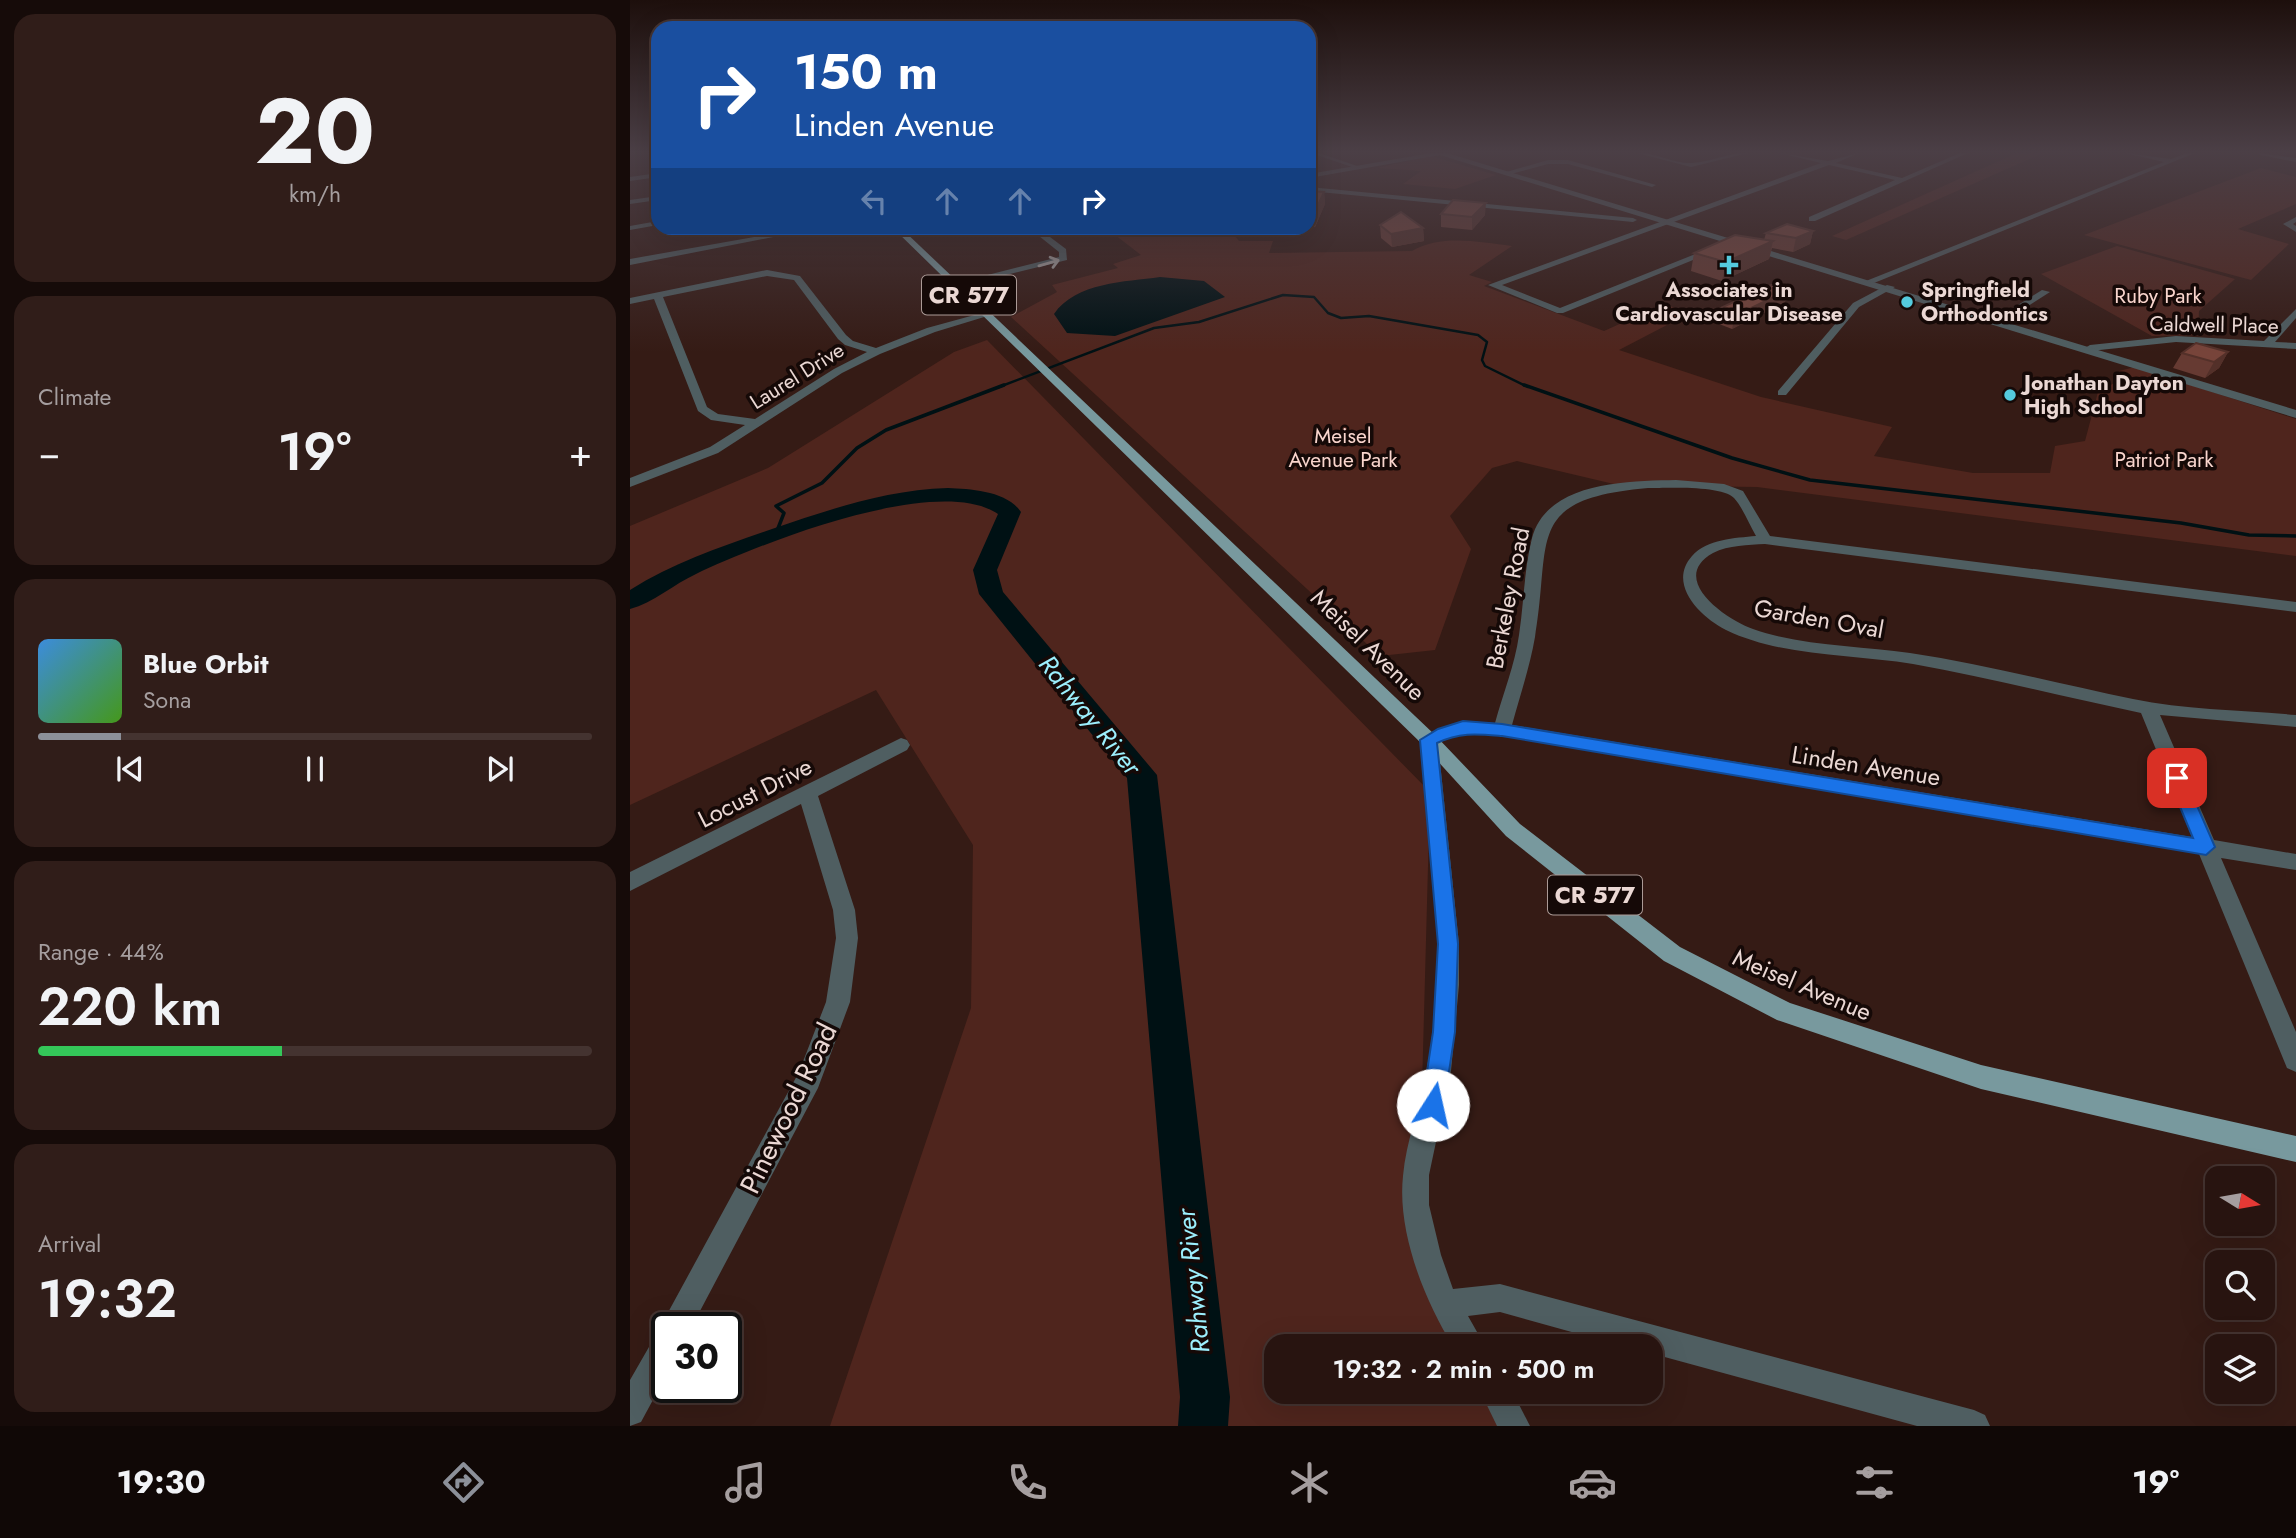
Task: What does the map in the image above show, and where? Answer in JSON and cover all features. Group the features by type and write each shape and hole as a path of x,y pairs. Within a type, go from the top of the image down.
{"main road":[{"name":"Meisel Avenue","path":"904,235 1429,740 1513,830 1672,954 1785,1012 1981,1077 2296,1149"}],"street":[{"path":"1639,220 1665,222"},
{"path":"1657,220 1871,281 2296,414"},
{"path":"1672,220 1493,285 1560,311 1732,242"},
{"path":"1871,281 2024,220"},
{"path":"2295,220 2287,224 2296,230"},
{"path":"630,228 651,224"},
{"path":"630,262 777,235"},
{"path":"958,285 1064,258 1063,251 1042,235"},
{"path":"630,301 766,273 789,275 797,278 842,337 849,343 876,352"},
{"path":"1782,393 1856,305 1890,287"},
{"path":"1999,320 2045,292"},
{"path":"657,295 702,409 715,417 758,423"},
{"path":"2267,344 2296,312"},
{"name":"Laurel Drive","path":"630,483 714,450 838,371 876,352 931,330 989,314"},
{"name":"Caldwell Place","path":"2090,348 2176,339 2296,346"},
{"name":"Berkeley Road","path":"1502,730 1527,638 1539,537 1548,518 1559,508 1582,495 1612,488 1724,488 1738,494 1765,540"},
{"name":"Garden Oval","path":"2296,607 1765,540 1717,547 1705,553 1690,569 1690,586 1695,597 1717,618 1733,628 1771,640 1913,659 2148,708 2296,721"},
{"path":"2148,708 2296,1060"},
{"name":"Linden Avenue","path":"1429,740 1463,727 1502,730 2296,862"},
{"path":"1429,740 1448,944 1448,985 1437,1082 1416,1175 1416,1205 1427,1255 1444,1305 1462,1334"},
{"name":"Locust Drive","path":"630,882 901,745"},
{"name":"Pinewood Road","path":"684,1312 809,1079 838,1002 845,958 844,910 808,794"},
{"path":"1444,1305 1500,1298 1974,1426"},
{"path":"630,1411 651,1372"},
{"path":"1502,1404 1514,1426"}],"green space":[{"path":"1869,220 1892,220 1846,240 1832,236"},
{"path":"2125,220 2260,220 2238,229 2289,244 2251,280 2084,235"},
{"path":"1115,235 1236,235 1239,241 1273,241 1269,253 1412,251 1435,242 1448,241 1512,246 1469,275 1492,282 1484,286 1604,331 1664,304 1690,313 1619,350 1761,397 1892,427 1874,456 1973,473 2050,473 2055,446 2085,441 2098,392 2116,382 2119,371 2135,367 2296,419 2296,556 1757,487 1618,485 1517,461 1492,468 1450,516 1471,549 1435,650 1380,656 1011,317 1057,292 1052,285 1118,268 1113,264 1141,255"},
{"name":"Ruby Park","path":"2117,246 2235,279 2199,311 2198,335 2152,336 2041,274"},
{"path":"987,340 1430,792 1418,1236 1462,1334 1264,1334 1264,1404 1493,1404 1503,1426 830,1426 971,1008 973,845 876,690 630,805 630,526 768,468 954,352"}],"shaded area":[{"path":"1160,277 1204,281 1225,297 1115,336 1067,333 1054,314 1063,303 1075,295 1102,285"}],"building":[{"path":"1389,220 1411,220 1423,228 1391,234 1380,225"},
{"path":"1787,224 1813,231 1796,238 1766,233"},
{"path":"1735,235 1773,241 1726,262 1694,253"},
{"path":"1771,285 1788,290 1735,316 1716,310"},
{"path":"2196,343 2228,352 2214,362 2182,353"}],"waterway":[{"path":"999,387 1154,328 1199,322 1283,295 1314,297 1328,313 1341,318 1369,316 1478,335 1487,342 1482,360 1485,366 1528,387"},
{"path":"775,536 784,513 776,506 822,483 857,448 886,430 1004,385"},
{"path":"1524,385 1732,458 1810,480 2181,523 2249,535 2296,536"},
{"name":"Rahway River","path":"630,601 669,578 710,559 865,505 921,496 962,495 987,500 1010,512 985,570 991,594 1142,775 1205,1397 1203,1426"}],"place":[{"name":"Associates in Cardiovascular Disease","path":"1729,265"},
{"name":"Springfield Orthodontics","path":"1907,302"},
{"name":"Jonathan Dayton High School","path":"2010,395"}],"route":[{"path":"1433,1105 1444,1032 1448,944 1433,806 1429,740 1444,733 1463,727 1502,730 2206,847 2177,778"}],"park label":[{"name":"Meisel Avenue Park","path":"1343,448"},
{"name":"Patriot Park","path":"2164,460"}]}
